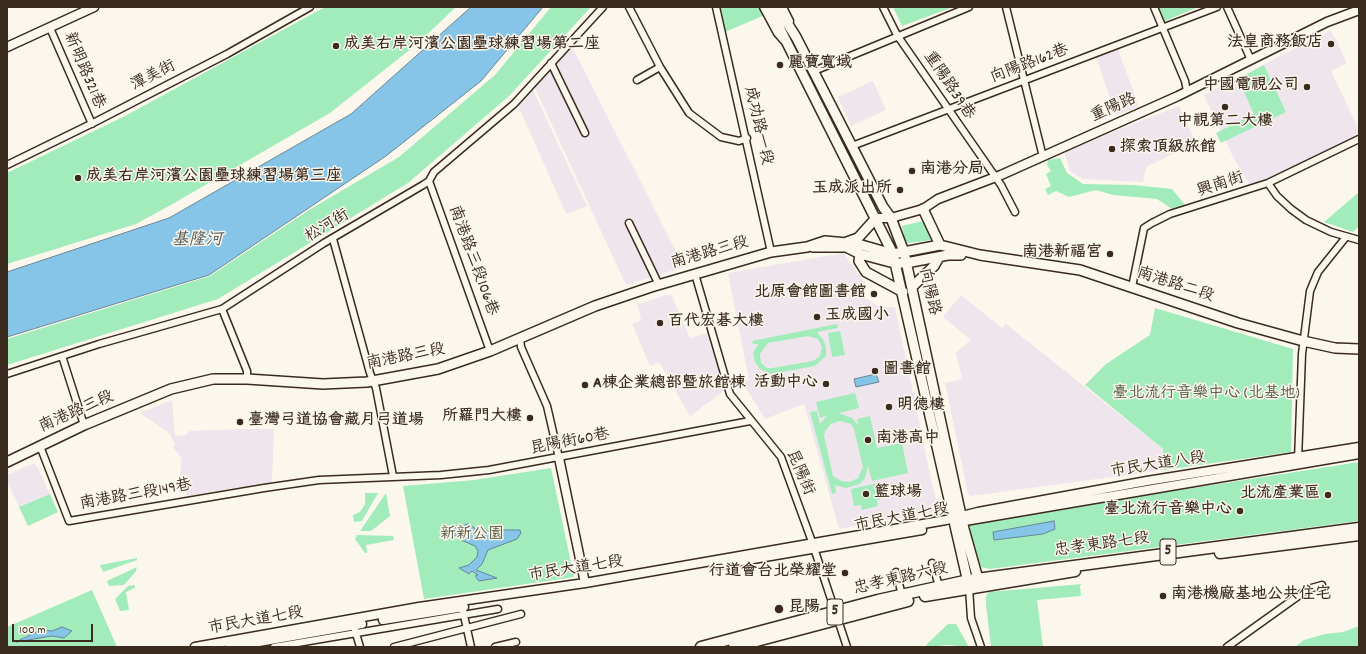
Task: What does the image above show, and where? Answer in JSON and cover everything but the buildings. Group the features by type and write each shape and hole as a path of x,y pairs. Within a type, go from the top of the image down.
{"main road":[{"path":"769,7 784,28"},
{"path":"778,7 784,28"},
{"name":"向陽路","path":"784,28 785,42 876,218 894,258 974,583"},
{"name":"向陽路","path":"784,28 796,37 891,218 904,252 958,520"},
{"path":"923,209 940,245"},
{"path":"846,242 858,238 876,218"},
{"name":"南港路二段","path":"807,247 825,241 846,242 858,244 906,262 948,255 980,255"},
{"name":"南港路二段","path":"807,247 846,247 860,254 894,258 904,252 940,245 980,255 1080,270 1238,323 1303,341 1335,348 1359,349"},
{"name":"南港路三段","path":"7,462 84,425 171,389 213,379 247,379 323,384 373,381 438,369 490,351 595,306 659,284 771,252 807,247"},
{"path":"860,254 859,261 866,272 902,292"},
{"path":"912,287 934,266 939,257"},
{"name":"忠孝東路七段","path":"974,583 1359,528"},
{"name":"忠孝東路七段","path":"974,583 1359,535"},
{"name":"忠孝東路六段","path":"734,647 837,615 878,600 939,586 974,583"},
{"name":"忠孝東路六段","path":"702,647 837,615 937,594 974,583"}],"street":[{"path":"7,47 94,7"},
{"name":"潭美街","path":"7,165 92,124 227,54 310,7"},
{"name":"松河街","path":"7,374 62,356 222,309 429,181 434,172 514,104 603,7"},
{"path":"629,7 660,67 689,114 721,137 739,141 747,138"},
{"name":"成功路一段","path":"716,7 747,138 771,252"},
{"path":"763,7 777,34 785,42"},
{"path":"783,7 792,24 796,37"},
{"name":"重陽路39巷","path":"883,7 897,35 995,178 1014,212"},
{"path":"814,71 897,35 969,7"},
{"path":"1006,7 1043,156"},
{"path":"1154,7 1185,80 1187,91"},
{"name":"向陽路162巷","path":"852,146 1217,7"},
{"path":"1227,7 1251,60"},
{"name":"重陽路","path":"876,218 891,218 923,209 938,199 995,178 1187,91 1327,22 1359,10"},
{"name":"新明路321巷","path":"50,28 92,124"},
{"path":"552,63 585,133"},
{"path":"637,80 660,67"},
{"name":"興南街","path":"1132,287 1144,228 1152,222 1170,214 1268,183 1359,140"},
{"name":"南港路三段106巷","path":"429,181 490,351"},
{"path":"1268,183 1277,196 1291,209 1317,226 1346,237 1359,240"},
{"path":"629,223 659,284"},
{"path":"1298,461 1303,341 1310,291 1315,277 1346,237"},
{"path":"333,239 373,381 393,476"},
{"name":"昆陽街","path":"695,274 728,388 738,406 781,457 847,647"},
{"path":"222,309 247,371 247,379"},
{"path":"520,338 521,347 547,406 585,583"},
{"path":"62,356 84,425"},
{"name":"昆陽街60巷","path":"264,488 319,480 441,475 489,470 750,421"},
{"name":"南港路三段149巷","path":"40,446 69,521 264,488"},
{"name":"市民大道八段","path":"958,520 1298,461 1359,447"},
{"name":"市民大道八段","path":"1298,461 1359,454"},
{"name":"市民大道七段","path":"230,647 258,644 354,625 463,608 958,520"},
{"name":"市民大道七段","path":"195,647 419,607 463,608 585,583 813,546"},
{"path":"932,563 939,586"},
{"path":"896,572 902,595"},
{"path":"974,583 970,608 975,633 981,647"},
{"path":"1227,647 1308,589 1322,585"},
{"path":"463,608 471,647"},
{"path":"274,647 299,645 356,634 463,608 498,609"},
{"path":"394,647 521,614"},
{"path":"354,625 360,647"},
{"path":"495,647 516,642"}],"shaded area":[{"path":"1331,30 1347,63 1331,71 1359,130 1359,138 1251,187 1233,157 1204,95"},
{"path":"572,47 684,267 626,285 534,86"},
{"path":"1118,49 1139,107 1116,115 1096,57"},
{"path":"873,81 886,110 851,126 838,97"},
{"path":"533,90 587,206 566,214 518,105"},
{"path":"1179,106 1196,143 1146,167 1143,182 1082,179 1070,171 1064,151"},
{"path":"843,253 866,284 858,294 880,307 895,307 939,511 839,529 804,404 765,419 742,382 749,380 728,273"},
{"path":"671,294 690,338 707,333 725,390 690,416 659,362 650,366 632,324 641,320 637,304"},
{"path":"961,295 1002,328 1006,324 1163,449 1164,470 971,496 968,494 945,383 962,379 956,353 971,340 943,317"},
{"path":"172,400 175,436 185,435 190,431 274,429 272,482 187,496 180,474 182,459 173,447 175,444 169,433 140,413"},
{"path":"34,463 38,468 50,494 19,507 7,481 7,475"}],"green space":[{"path":"325,7 456,7 417,44 330,113 169,206 136,224 7,264 7,173 125,116"},
{"path":"551,7 591,7 509,96 408,183 218,299 7,365 7,339 210,276 309,210 399,157 495,75"},
{"path":"720,7 761,7 765,15 725,32"},
{"path":"893,7 953,7 902,26"},
{"path":"1157,7 1198,7 1163,22"},
{"path":"1264,65 1286,112 1221,143 1216,133 1254,114 1238,79"},
{"path":"1060,158 1067,173 1083,184 1133,185 1172,189 1186,206 1172,209 1157,199 1113,195 1096,190 1069,197 1056,191 1048,195 1045,189 1051,186 1046,174 1051,171 1047,165 1048,160"},
{"path":"1359,192 1359,226 1353,232 1324,222"},
{"path":"923,221 929,226 931,240 910,243 905,242 902,226"},
{"name":"臺北流行音樂中心 (北基地)","path":"1155,308 1293,349 1291,452 1164,470 1163,449 1085,385 1106,364 1150,335"},
{"path":"837,324 838,328 817,332 824,341 826,356 815,366 771,374 760,369 755,362 753,353 758,344 753,344 752,341","holes":["808,336 818,339 822,347 820,356 813,361 772,368 767,368 761,363 760,354 768,343"]},
{"path":"840,331 845,355 832,357 828,333"},
{"path":"855,393 859,408 839,413 852,418 859,426 857,419 870,416 877,448 902,443 908,473 872,481 868,466 865,478 860,484 846,488 835,485 836,493 832,494 810,412 817,411 820,424 827,416 820,418 816,402","holes":["840,421 851,424 854,429 863,467 858,478 850,482 841,481 833,476 824,436 825,431 831,424"]},
{"path":"1359,462 1359,521 990,569 980,567 977,563 969,528 971,523"},
{"name":"新新公園","path":"551,468 574,577 424,599 403,486 474,480"},
{"name":"籃球場","path":"878,483 882,499 877,500 878,506 862,510 861,505 854,506 851,489"},
{"path":"365,493 378,493 362,521 354,522 353,515 360,512 365,504"},
{"path":"386,493 390,516 371,531 360,531"},
{"path":"50,494 58,512 28,526 19,507"},
{"path":"357,535 393,536 394,540 366,545 367,553 365,553 355,539"},
{"path":"137,558 137,560 103,572 100,565"},
{"path":"137,567 136,571 124,585 109,586 107,581"},
{"path":"1082,584 1080,586 1081,596 1037,600 1043,647 991,647 986,605 986,596 989,592"},
{"path":"135,585 135,588 126,592 129,610 120,611 115,599 128,586"},
{"path":"92,590 117,647 7,647 7,627"},
{"path":"948,624 956,624 969,647 948,645 928,647 926,645"},
{"path":"1359,626 1359,647 1295,647 1304,640 1325,634 1343,632"}],"water":[{"name":"基隆河","path":"471,7 543,7 481,81 386,156 209,275 7,337 7,272 169,218 351,114"},
{"path":"876,374 879,382 856,387 854,379"},
{"path":"1054,521 1055,529 1043,534 994,540 993,532"},
{"path":"468,524 478,530 484,529 489,532 497,530 520,530 521,533 517,539 488,550 482,564 476,570 497,578 479,581 475,576 478,575 472,571 469,574 459,568 469,565 477,557 478,551 475,546 461,540 459,537 441,532"},
{"path":"62,627 72,631 64,638 52,636 16,642 40,630 52,631"}],"place":[{"name":"法皇商務飯店","path":"1331,44"},
{"name":"成美右岸河濱公園壘球練習場第二座","path":"336,46"},
{"name":"麗寶寬域","path":"780,65"},
{"name":"中國電視公司","path":"1307,87"},
{"name":"中視第二大樓","path":"1225,107"},
{"name":"探索頂級旅館","path":"1112,149"},
{"name":"南港分局","path":"912,171"},
{"name":"成美右岸河濱公園壘球練習場第三座","path":"78,178"},
{"name":"玉成派出所","path":"900,190"},
{"name":"南港新福宮","path":"1110,254"},
{"name":"北原會館圖書館","path":"874,294"},
{"name":"玉成國小","path":"817,317"},
{"name":"百代宏碁大樓","path":"660,323"},
{"name":"圖書館","path":"875,371"},
{"name":"活動中心","path":"826,384"},
{"name":"A棟企業總部暨旅館棟","path":"585,385"},
{"name":"明德樓","path":"889,407"},
{"name":"所羅門大樓","path":"530,418"},
{"name":"臺灣弓道協會藏月弓道場","path":"240,422"},
{"name":"南港高中","path":"868,440"},
{"name":"籃球場","path":"866,494"},
{"name":"北流產業區","path":"1328,495"},
{"name":"臺北流行音樂中心","path":"1240,511"},
{"name":"行道會台北榮耀堂","path":"845,573"},
{"name":"南港機廠基地公共住宅","path":"1163,596"},
{"name":"昆陽","path":"779,609"}]}
